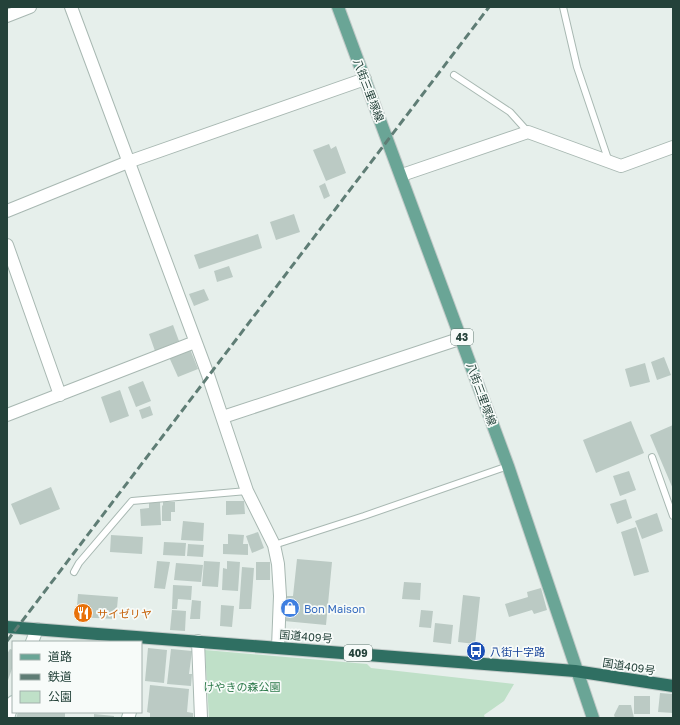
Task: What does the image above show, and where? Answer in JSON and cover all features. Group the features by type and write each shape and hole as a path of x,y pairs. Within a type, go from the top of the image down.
{"highway":[{"name":"国道409号","path":"7,627 139,640 278,647 576,671 673,686"}],"main road":[{"name":"八街三里塚線","path":"338,7 402,175 508,466 593,718"}],"street":[{"path":"7,16 30,7"},
{"path":"71,7 223,417 248,491 274,545 278,564 280,596 278,647"},
{"path":"7,211 128,162 365,79"},
{"path":"402,175 528,132 621,166 673,147"},
{"path":"7,245 60,395"},
{"path":"223,417 462,338"},
{"path":"7,415 195,342"},
{"path":"32,641 37,629"},
{"path":"198,642 201,718"},
{"path":"8,718 12,705"}],"lane":[{"path":"563,7 577,67 609,162"},
{"path":"454,75 510,112 528,132"},
{"path":"652,457 673,516"},
{"path":"274,545 364,516 508,466"},
{"path":"74,572 78,563 132,501 248,491"}],"green space":[{"name":"けやきの森公園","path":"205,650 367,664 371,668 514,684 504,701 484,715 485,718 209,718"}],"building":[{"path":"329,144 331,149 336,146 346,173 326,181 313,150"},
{"path":"325,183 330,196 324,199 319,186"},
{"path":"294,214 300,232 276,240 270,222"},
{"path":"258,234 262,248 199,269 194,255"},
{"path":"229,266 233,277 217,282 214,271"},
{"path":"204,289 209,300 194,306 189,294"},
{"path":"173,325 179,341 155,351 149,334"},
{"path":"190,349 198,369 178,377 169,357"},
{"path":"664,357 671,375 657,380 651,362"},
{"path":"645,363 650,382 630,387 625,369"},
{"path":"143,381 151,401 136,407 128,387"},
{"path":"120,390 129,416 110,423 101,397"},
{"path":"150,406 153,415 142,419 139,410"},
{"path":"631,421 644,453 596,473 583,440"},
{"path":"673,425 673,489 650,435"},
{"path":"629,471 636,490 620,496 613,476"},
{"path":"51,487 60,509 20,525 11,504"},
{"path":"626,499 632,518 617,524 610,504"},
{"path":"226,501 244,501 245,514 226,515"},
{"path":"160,502 161,525 141,526 140,509 149,508 149,503"},
{"path":"163,502 175,502 175,512 171,512 171,521 162,521"},
{"path":"657,513 663,531 642,539 635,521"},
{"path":"183,521 204,523 203,541 181,540"},
{"path":"636,527 649,572 634,576 621,532"},
{"path":"258,532 264,548 252,553 246,536"},
{"path":"228,534 244,535 243,544 248,544 248,555 223,554 223,544 228,544"},
{"path":"111,535 143,537 142,554 110,552"},
{"path":"164,542 186,543 185,556 163,555"},
{"path":"188,544 204,545 203,557 187,556"},
{"path":"297,559 332,562 326,625 284,621 286,596 293,596"},
{"path":"157,561 170,562 165,589 154,588"},
{"path":"204,561 220,562 218,587 202,586"},
{"path":"227,561 240,562 238,591 222,590 223,568 227,569"},
{"path":"256,562 270,562 270,580 256,580"},
{"path":"176,563 203,565 201,582 174,580"},
{"path":"242,567 254,568 251,609 239,609"},
{"path":"404,582 421,583 420,600 402,599"},
{"path":"173,585 192,586 191,600 178,599 177,609 172,609"},
{"path":"541,588 547,610 534,614 532,610 509,617 505,604 528,597 527,592"},
{"path":"78,594 118,597 116,619 76,617"},
{"path":"463,595 480,597 475,644 458,642"},
{"path":"192,600 201,601 200,619 190,619"},
{"path":"221,605 234,606 232,627 220,626"},
{"path":"172,610 186,611 185,631 170,630"},
{"path":"421,610 433,611 431,628 419,627"},
{"path":"435,623 453,625 451,644 433,642"},
{"path":"148,648 167,650 164,683 145,681"},
{"path":"10,649 12,650 12,669 7,683 7,654"},
{"path":"171,649 192,651 189,674 192,674 191,686 167,684"},
{"path":"150,685 189,689 187,712 193,713 193,718 150,718 150,713 147,712"},
{"path":"660,693 673,694 673,713 658,712"},
{"path":"634,696 650,696 650,714 634,714"},
{"path":"619,705 631,705 634,718 615,718 614,715"},
{"path":"18,713 65,713 65,718 16,718"},
{"path":"94,714 114,716 114,718 94,718"}],"railway":[{"path":"7,641 489,7"}],"place":[{"name":"Bon Maison","path":"290,608"},
{"name":"サイゼリヤ","path":"83,613"},
{"name":"八街十字路","path":"476,651"}]}
